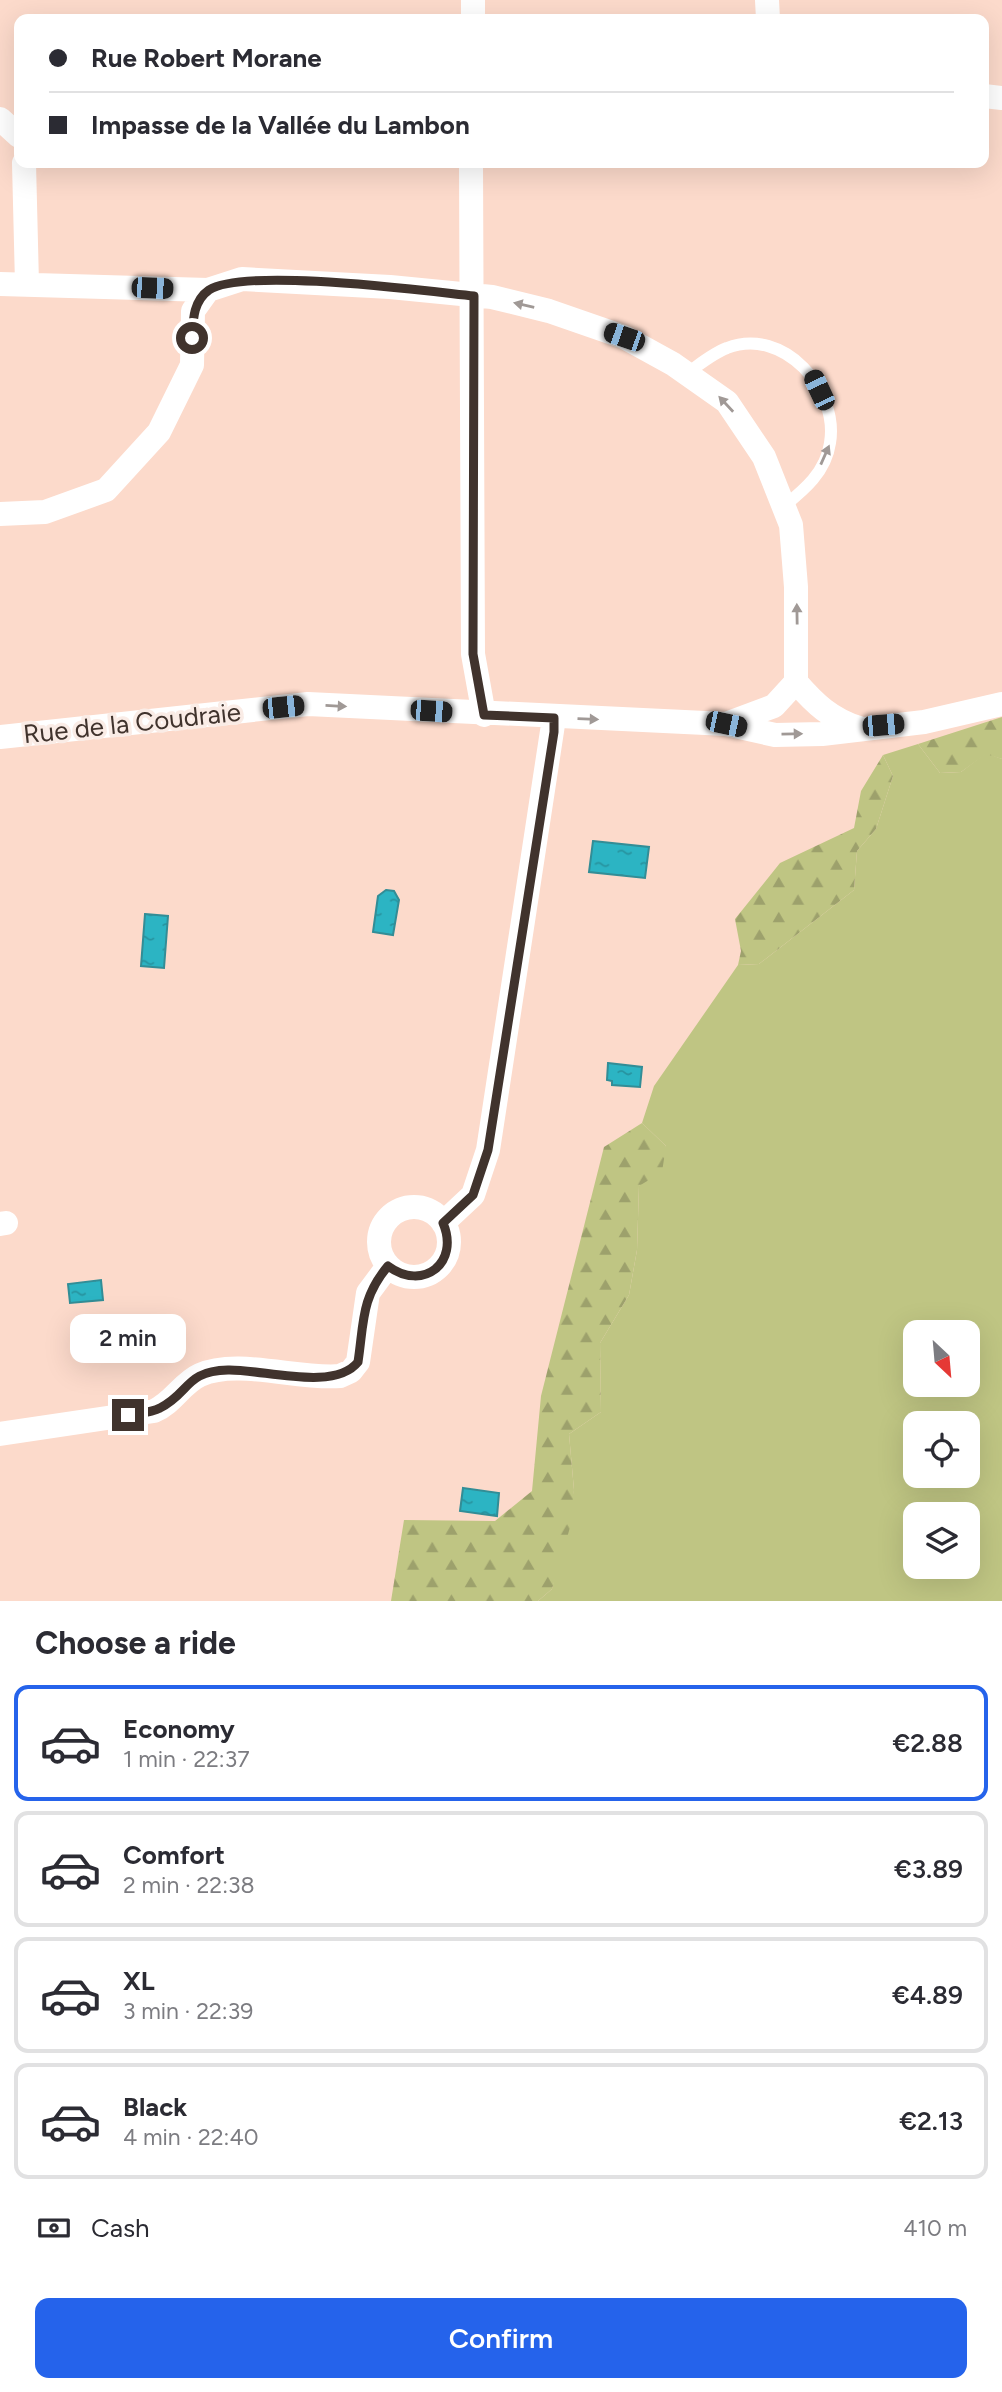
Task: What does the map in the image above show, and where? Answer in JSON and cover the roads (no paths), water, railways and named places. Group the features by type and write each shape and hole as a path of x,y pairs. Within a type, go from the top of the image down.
{"street":[{"path":"0,119 14,132"},
{"path":"24,168 27,284"},
{"path":"471,168 470,267 474,296 473,654 484,715"},
{"path":"0,284 208,290 242,279 390,286 474,296 549,311 624,337 727,402 764,457 791,525 796,587 796,682"},
{"path":"0,514 45,512 106,490 159,432 192,365 193,311 208,290"},
{"name":"Rue de la Coudraie","path":"726,724 774,706 796,682 816,705 835,720 859,728"},
{"name":"Rue de la Coudraie","path":"0,737 309,704 484,715 726,724 775,735 822,734 924,722 1002,704"},
{"path":"443,1223 473,1195 488,1150 554,718"},
{"path":"417,1207 427,1210 443,1223 449,1245 440,1266 419,1276 408,1276 388,1266 382,1257 379,1237 388,1218 406,1208 417,1207"},
{"path":"0,1434 154,1411 170,1401 190,1380 214,1371 340,1376 351,1371 358,1362 368,1293 388,1266"}],"lane":[{"path":"686,374 727,347 751,344 784,352 810,372 828,408 830,444 814,481 783,507"}],"water":[{"path":"593,841 649,847 645,878 589,872"},
{"path":"386,890 394,891 399,900 393,935 373,932 378,896"},
{"path":"145,914 168,916 164,968 141,966"},
{"path":"608,1063 642,1067 640,1087 612,1085 612,1081 607,1080"},
{"path":"101,1280 103,1300 70,1303 68,1284"},
{"path":"463,1488 499,1493 497,1516 460,1511"}]}
